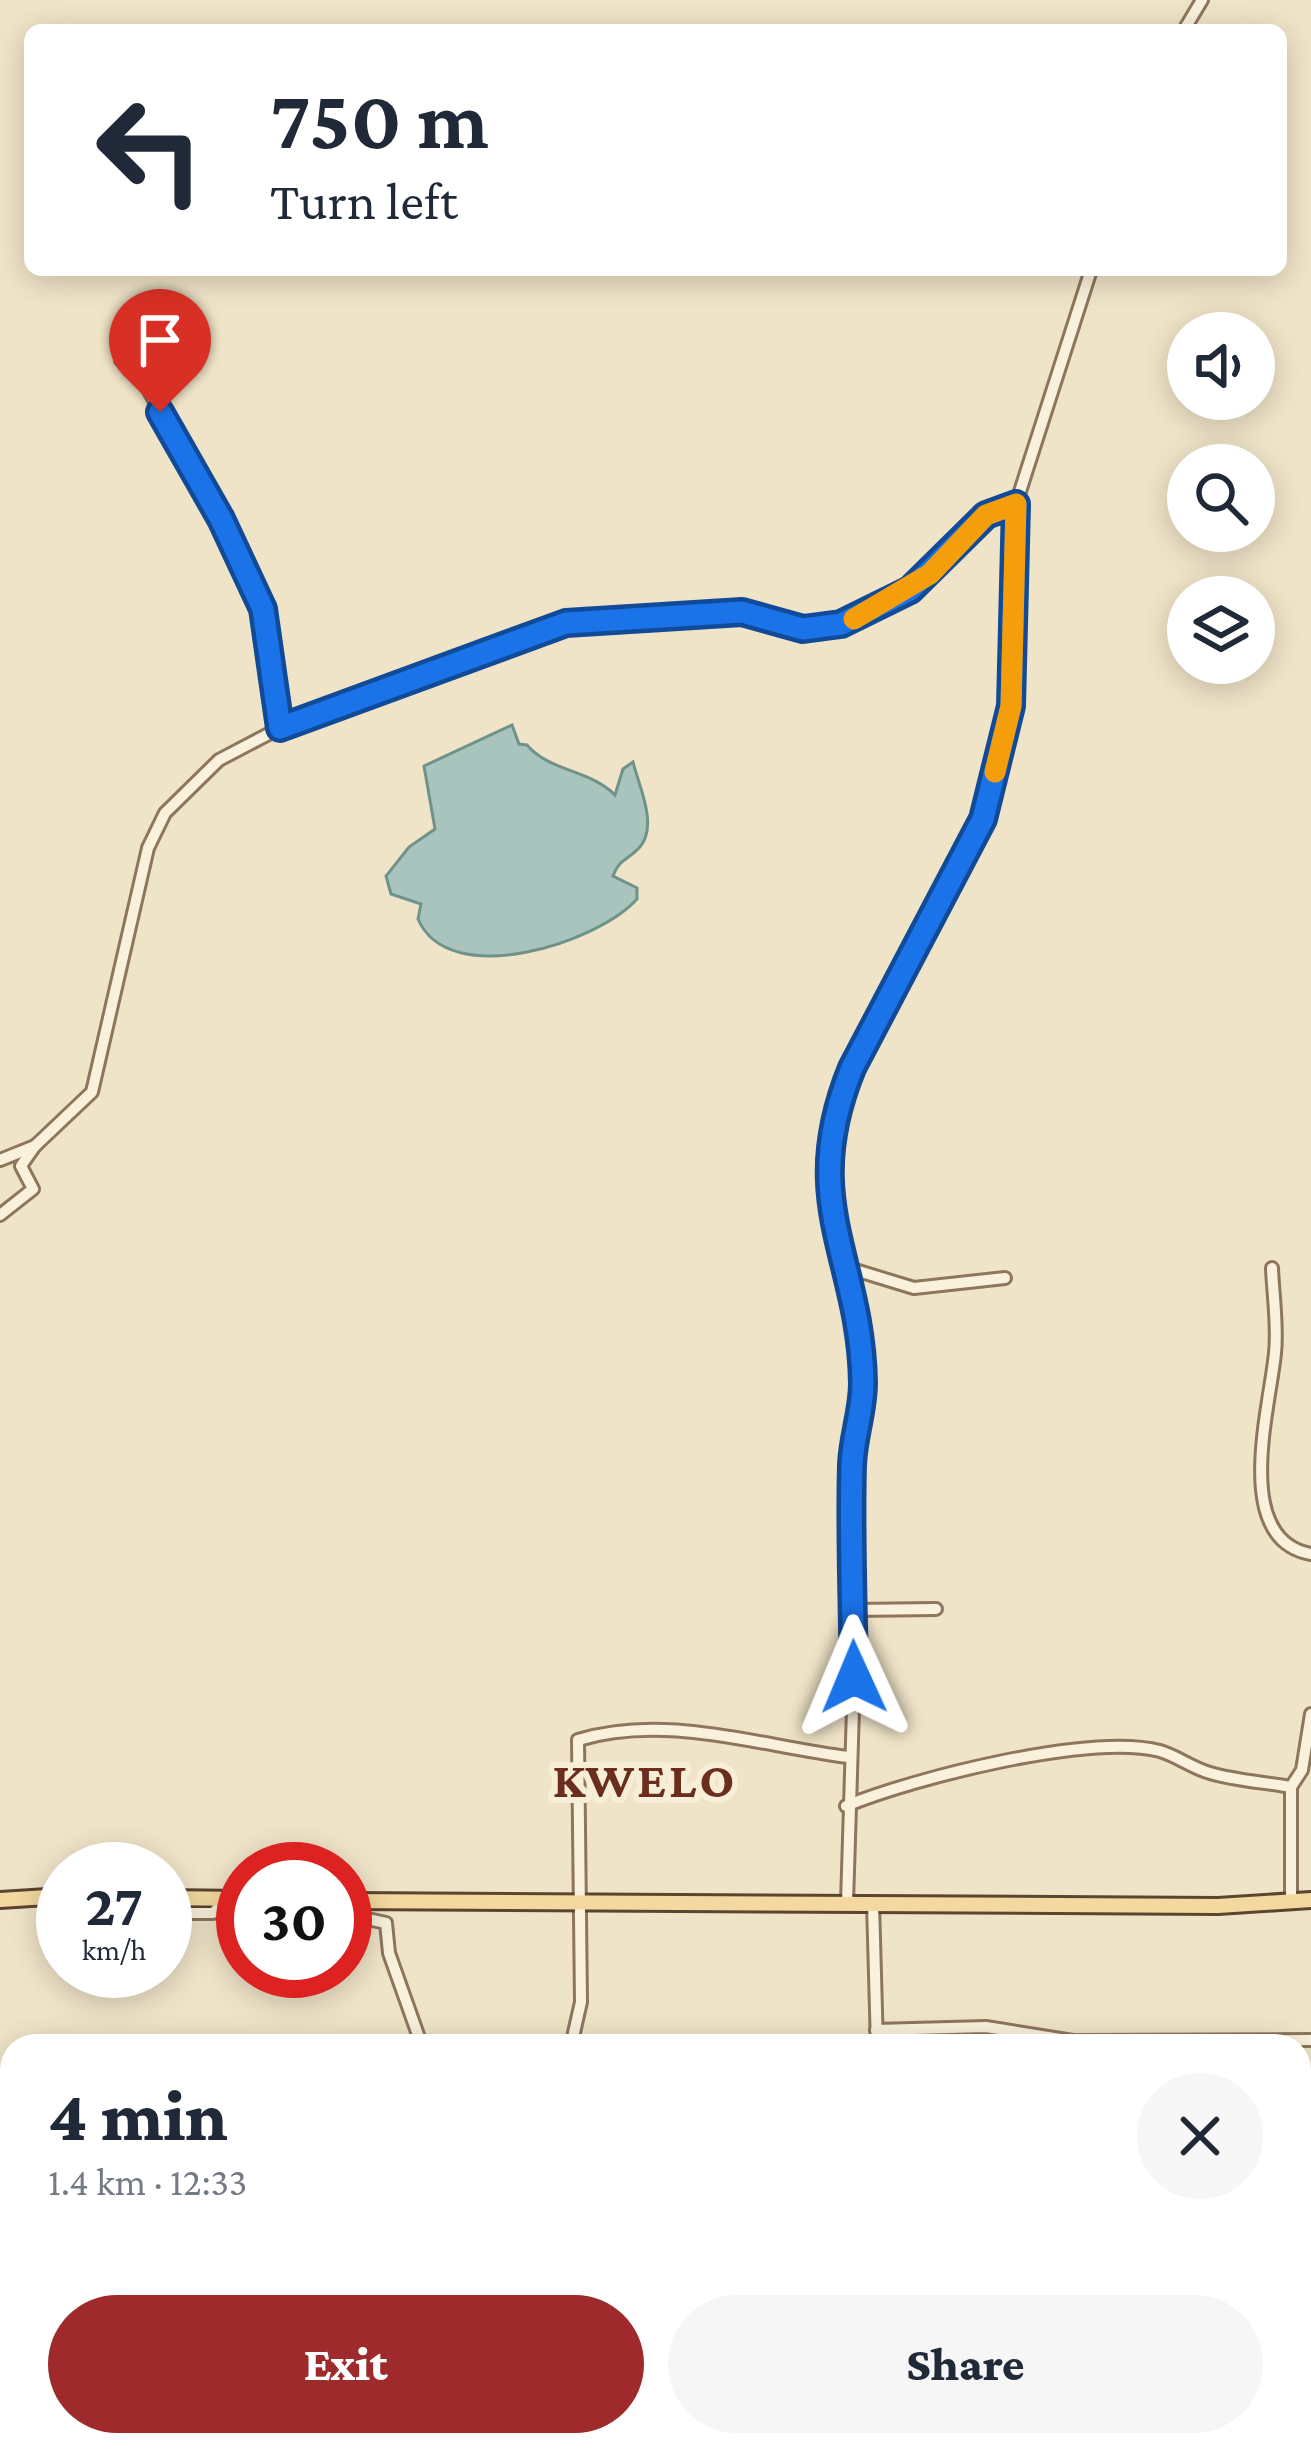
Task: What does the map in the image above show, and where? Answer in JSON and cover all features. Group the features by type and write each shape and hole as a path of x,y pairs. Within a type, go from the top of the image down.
{"main road":[{"path":"0,1900 36,1898"},
{"path":"372,1900 1311,1900"}],"street":[{"path":"847,1903 854,1610 852,1466 862,1422 863,1378 828,1194 830,1132 852,1068 892,985 931,927 980,832 1011,706 1016,504 1089,276"},
{"path":"121,360 129,361 142,377 249,573 269,637 280,728"},
{"path":"0,1215 33,1190 21,1166 35,1146 92,1092 134,895 165,813 218,760 280,728 566,623 742,612 803,629 841,624 910,590 986,515 1016,504"},
{"path":"0,1160 35,1146"},
{"path":"842,1266 914,1288 1005,1278"},
{"path":"1272,1268 1276,1351 1262,1440 1266,1516 1282,1543 1311,1554"},
{"path":"854,1610 936,1610"},
{"path":"1291,1901 1292,1787 1302,1770 1311,1714"},
{"path":"574,2034 581,2002 582,1902 574,1757 578,1740 605,1732 690,1731 848,1757"},
{"path":"846,1806 879,1792 1052,1752 1162,1752 1213,1774 1292,1787"},
{"path":"873,1903 876,2034"},
{"path":"372,1920 386,1923 389,1953 418,2034"},
{"path":"876,2030 986,2027 1030,2034"}],"water":[{"path":"512,725 519,744 615,795 623,769 633,762 646,806 647,829 639,848 613,876 637,888 637,899 591,931 559,944 491,956 460,952 435,941 418,919 421,904 391,894 386,876 409,847 435,829 424,766"}],"slow traffic":[{"path":"854,619 910,590 986,515 1016,504 1011,706 995,772"}],"district":[{"name":"KWELO","path":"645,1779"}],"route":[{"path":"160,412 221,519 263,609 280,728 566,623 742,612 803,629 841,624 910,590 986,515 1016,504 1011,706 980,832 931,927 892,985 852,1068 836,1107 826,1155 828,1194 863,1378 862,1422 852,1466 854,1677"}]}
